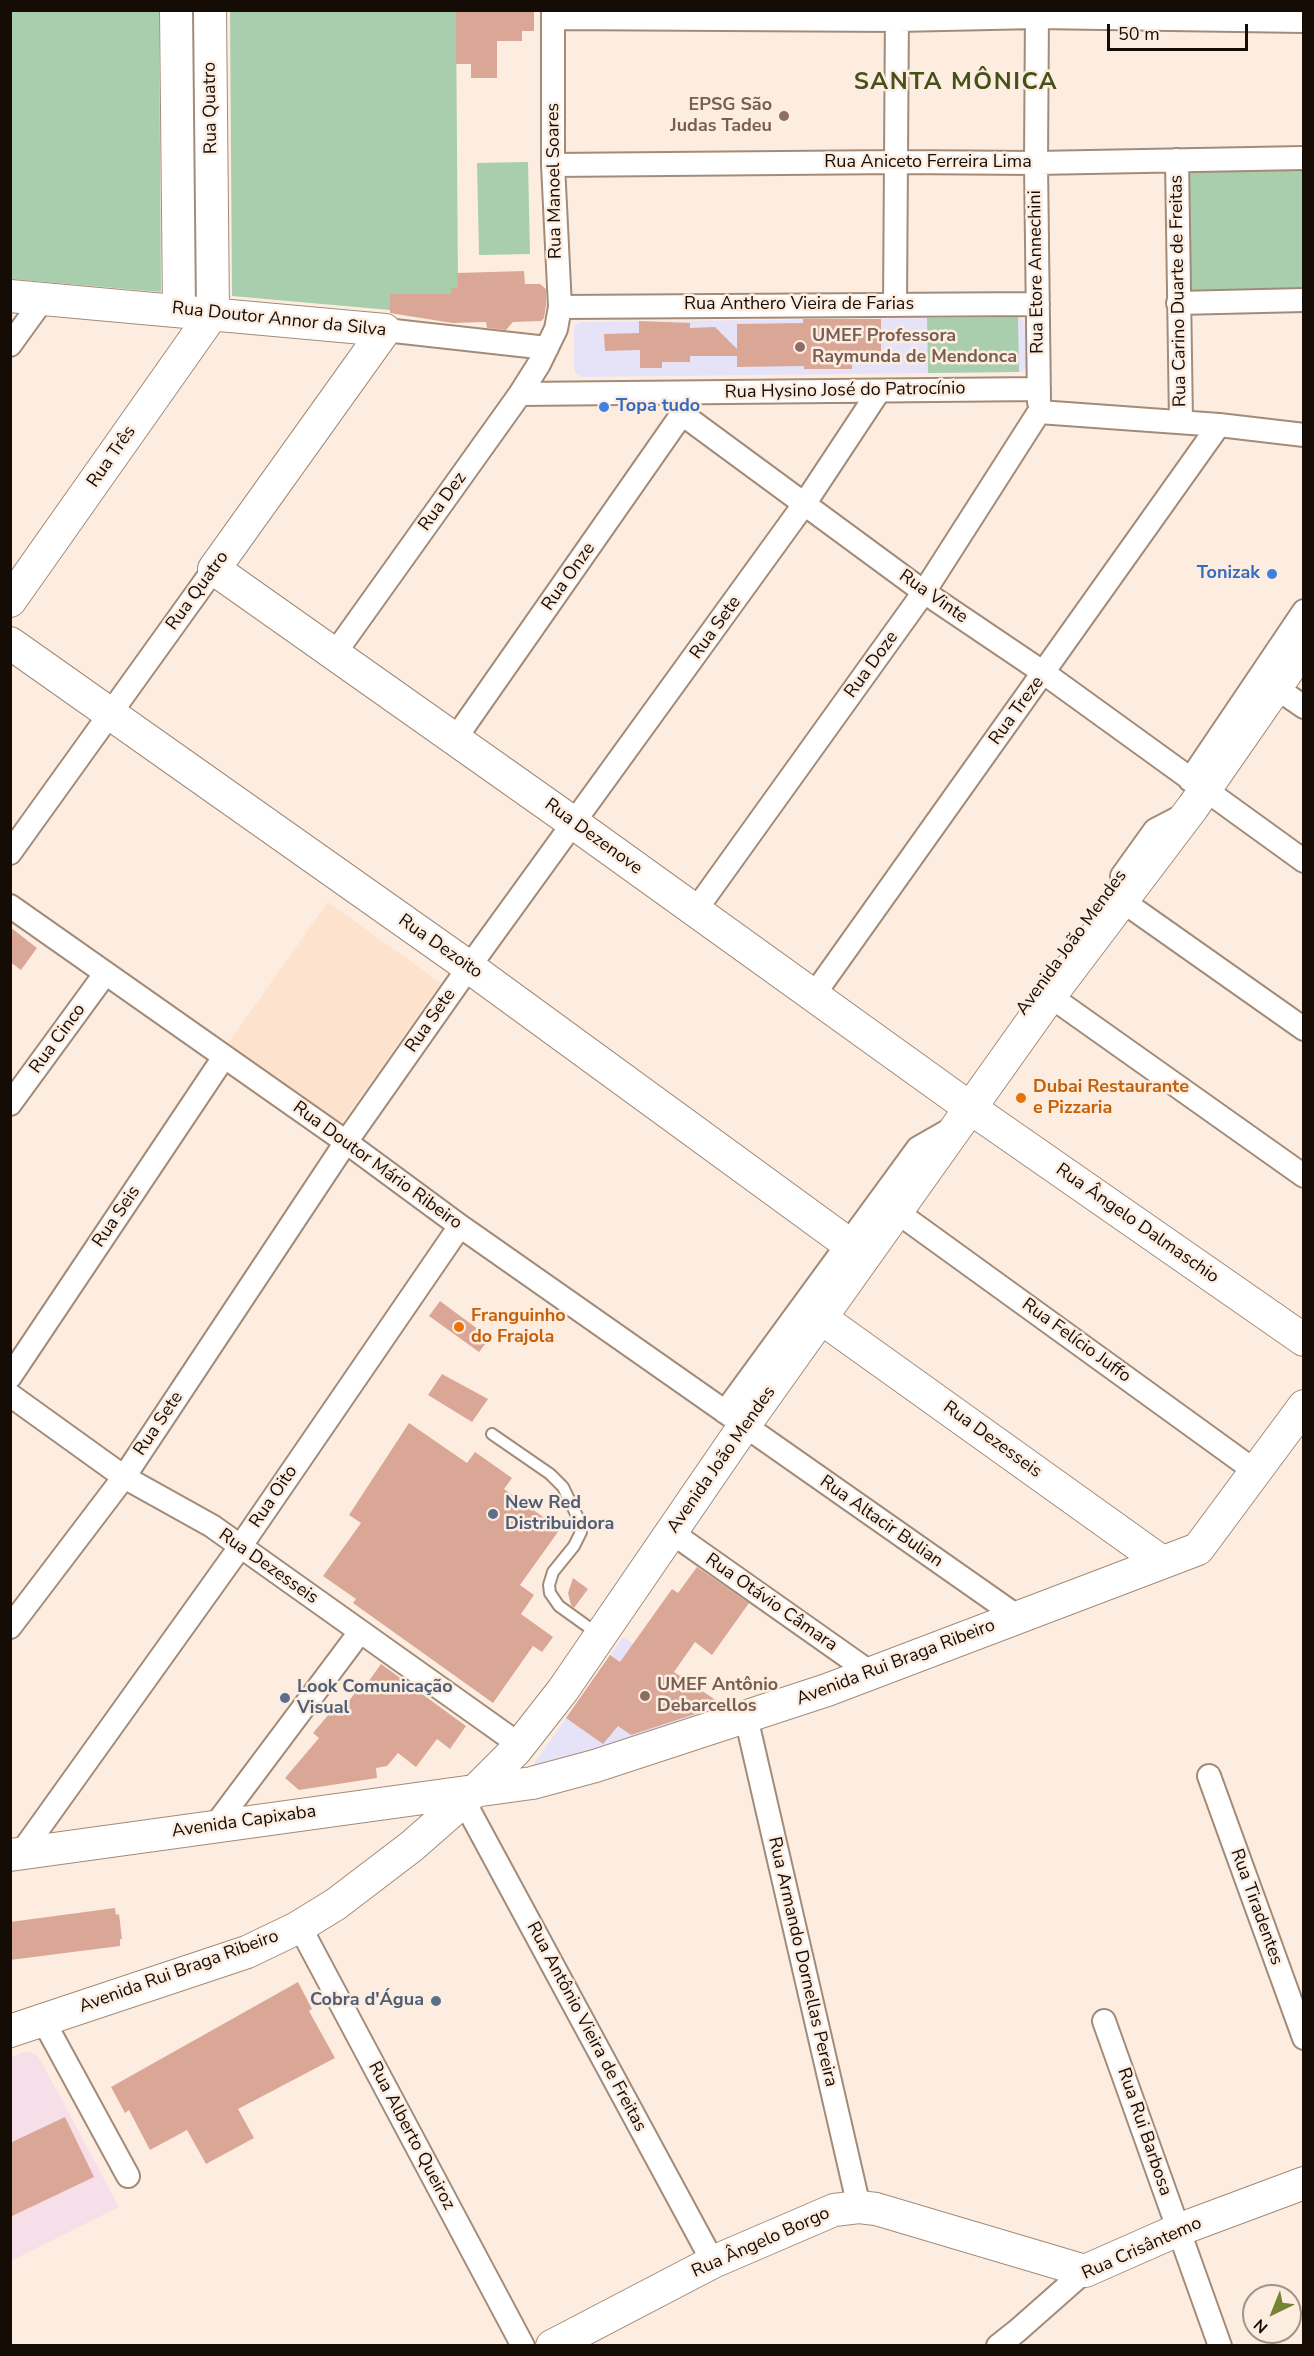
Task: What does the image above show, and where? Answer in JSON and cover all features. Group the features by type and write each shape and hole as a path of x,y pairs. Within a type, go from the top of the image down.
{"street":[{"name":"Rua Quatro","path":"176,10 179,310"},
{"name":"Rua Quatro","path":"210,10 213,313"},
{"path":"553,14 1037,14 1304,21"},
{"name":"Rua Manoel Soares","path":"547,348 556,328 560,307 554,165 553,14"},
{"name":"Rua Etore Annechini","path":"1037,14 1039,389"},
{"path":"895,305 897,15"},
{"name":"Rua Aniceto Ferreira Lima","path":"554,165 1036,163 1304,158"},
{"name":"Rua Carino Duarte de Freitas","path":"1177,160 1180,422"},
{"name":"Rua Doutor Annor da Silva","path":"10,296 213,313 547,348"},
{"path":"10,345 44,298"},
{"path":"1178,303 1304,300"},
{"name":"Rua Anthero Vieira de Farias","path":"560,307 1038,304"},
{"name":"Rua Três","path":"10,601 213,313"},
{"name":"Rua Quatro","path":"10,853 385,330"},
{"name":"Rua Dez","path":"335,653 520,394 547,348"},
{"path":"1039,389 1039,412 1219,425 1304,435"},
{"name":"Rua Hysino José do Patrocínio","path":"520,394 682,403 879,391 1039,389"},
{"name":"Rua Sete","path":"10,1627 124,1477 346,1142 469,967 575,824 805,503 879,391"},
{"name":"Rua Vinte","path":"682,403 805,503 924,592 1044,673 1194,794 1304,861"},
{"name":"Rua Onze","path":"455,739 682,403"},
{"name":"Rua Doze","path":"695,911 924,592 1039,412"},
{"name":"Rua Treze","path":"813,996 1219,425"},
{"name":"Rua Dezenove","path":"214,569 971,1107"},
{"name":"Avenida João Mendes","path":"735,1419 821,1318 856,1250 918,1148 971,1107 987,1060 1155,830 1194,794 1304,611"},
{"name":"Rua Dezoito","path":"10,643 469,967 856,1250"},
{"name":"Avenida João Mendes","path":"467,1794 520,1745 541,1721 671,1532 735,1419 856,1250 897,1212 1121,900 1194,794 1304,647"},
{"path":"1275,687 1304,706"},
{"path":"1121,900 1304,1029"},
{"name":"Rua Doutor Mário Ribeiro","path":"10,906 735,1419"},
{"name":"Rua Cinco","path":"10,1104 105,974"},
{"path":"1050,996 1304,1176"},
{"name":"Rua Seis","path":"10,1377 224,1057"},
{"name":"Rua Ângelo Dalmaschio","path":"971,1107 1304,1340"},
{"name":"Rua Felício Juffo","path":"897,1212 1255,1471"},
{"name":"Rua Oito","path":"16,1854 240,1547 460,1226"},
{"name":"Rua Dezesseis","path":"821,1318 1162,1562"},
{"name":"Rua Dezesseis","path":"10,1395 124,1477 212,1526 520,1745"},
{"path":"1255,1471 1304,1406"},
{"name":"Rua Altacir Bulian","path":"735,1419 1018,1617"},
{"name":"Avenida Rui Braga Ribeiro","path":"10,2031 247,1952 300,1927 378,1873 467,1794 564,1775 746,1717 871,1673 1198,1548 1255,1471"},
{"name":"Rua Otávio Câmara","path":"671,1532 871,1673"},
{"path":"214,1827 360,1632"},
{"name":"Rua Armando Dornellas Pereira","path":"746,1717 859,2207"},
{"name":"Rua Tiradentes","path":"1209,1776 1304,2038"},
{"name":"Avenida Capixaba","path":"16,1854 467,1794"},
{"name":"Rua Antônio Vieira de Freitas","path":"467,1794 713,2262"},
{"name":"Rua Alberto Queiroz","path":"300,1927 523,2346"},
{"path":"43,2020 128,2176"},
{"name":"Rua Rui Barbosa","path":"1104,2021 1220,2346"},
{"name":"Rua Crisântemo","path":"998,2346 1085,2271 1178,2230 1304,2183"},
{"name":"Rua Ângelo Borgo","path":"552,2346 713,2262 834,2210 859,2207 876,2209 1085,2271"}],"lane":[{"path":"492,1434 550,1474 563,1487 579,1520 581,1532 574,1546 553,1572 549,1585 550,1593 559,1606 600,1636"}],"shaded area":[{"name":"UMEF Professora Raymunda de Mendonca","path":"1018,317 1025,324 1026,367 1024,371 1019,372 582,377 574,370 574,328 581,322"},
{"path":"328,902 441,983 341,1124 228,1043"},
{"name":"UMEF Antônio Debarcellos","path":"623,1637 725,1707 537,1769 533,1765"},
{"path":"24,2052 34,2053 41,2061 119,2207 11,2261 11,2057"}],"green space":[{"path":"10,11 159,11 161,292 11,279"},
{"path":"191,11 198,11 201,286 193,286"},
{"path":"230,11 456,11 458,288 451,288 451,294 390,294 390,310 232,296"},
{"path":"528,162 530,254 479,255 477,163"},
{"path":"1303,167 1303,291 1193,293 1189,291 1188,170"},
{"path":"1018,317 1019,372 928,373 927,318"}],"building":[{"path":"456,10 534,12 534,31 522,31 522,41 497,41 497,78 471,78 471,64 456,64"},
{"path":"524,271 525,284 540,284 546,289 546,306 544,318 541,321 513,322 506,330 487,328 486,322 452,323 390,313 390,294 451,294 451,288 458,288 457,273"},
{"path":"803,319 881,319 881,351 852,351 852,369 804,369 804,366 737,367 737,356 690,356 690,362 662,362 662,368 640,368 640,350 605,351 604,334 639,333 639,321 690,323 690,328 715,327 737,349 737,324 803,323"},
{"path":"10,927 37,948 21,970 10,962"},
{"name":"Franguinho do Frajola","path":"440,1301 490,1338 479,1352 429,1316"},
{"path":"442,1374 488,1399 472,1422 428,1395"},
{"path":"409,1423 467,1463 475,1452 512,1478 504,1489 560,1529 520,1585 534,1595 521,1614 553,1637 542,1652 533,1646 493,1703 353,1603 356,1599 323,1576 361,1523 349,1515"},
{"path":"697,1567 749,1603 712,1655 695,1642 674,1672 723,1705 631,1735 618,1726 603,1744 566,1718 610,1655 620,1662 672,1589 678,1593"},
{"path":"573,1578 588,1589 574,1608 568,1593"},
{"path":"381,1664 466,1726 450,1749 437,1739 416,1767 398,1753 387,1766 376,1768 377,1778 299,1790 285,1778 319,1738 313,1733 335,1707 341,1712 363,1682 366,1685"},
{"path":"115,1908 116,1915 119,1914 122,1939 120,1939 120,1946 10,1960 10,1922"},
{"path":"298,1982 312,2009 309,2011 335,2058 238,2109 254,2138 206,2164 187,2130 150,2150 129,2110 125,2113 111,2087"},
{"path":"65,2117 94,2177 10,2217 10,2143"}],"place":[{"name":"EPSG São Judas Tadeu","path":"784,116"},
{"name":"UMEF Professora Raymunda de Mendonca","path":"800,347"},
{"name":"Topa tudo","path":"604,407"},
{"name":"Tonizak","path":"1272,574"},
{"name":"Dubai Restaurante e Pizzaria","path":"1021,1098"},
{"name":"Franguinho do Frajola","path":"459,1327"},
{"name":"New Red Distribuidora","path":"493,1514"},
{"name":"UMEF Antônio Debarcellos","path":"645,1696"},
{"name":"Look Comunicação Visual","path":"285,1698"},
{"name":"Cobra d'Água","path":"436,2001"}],"district":[{"name":"SANTA MÔNICA","path":"956,83"}]}
